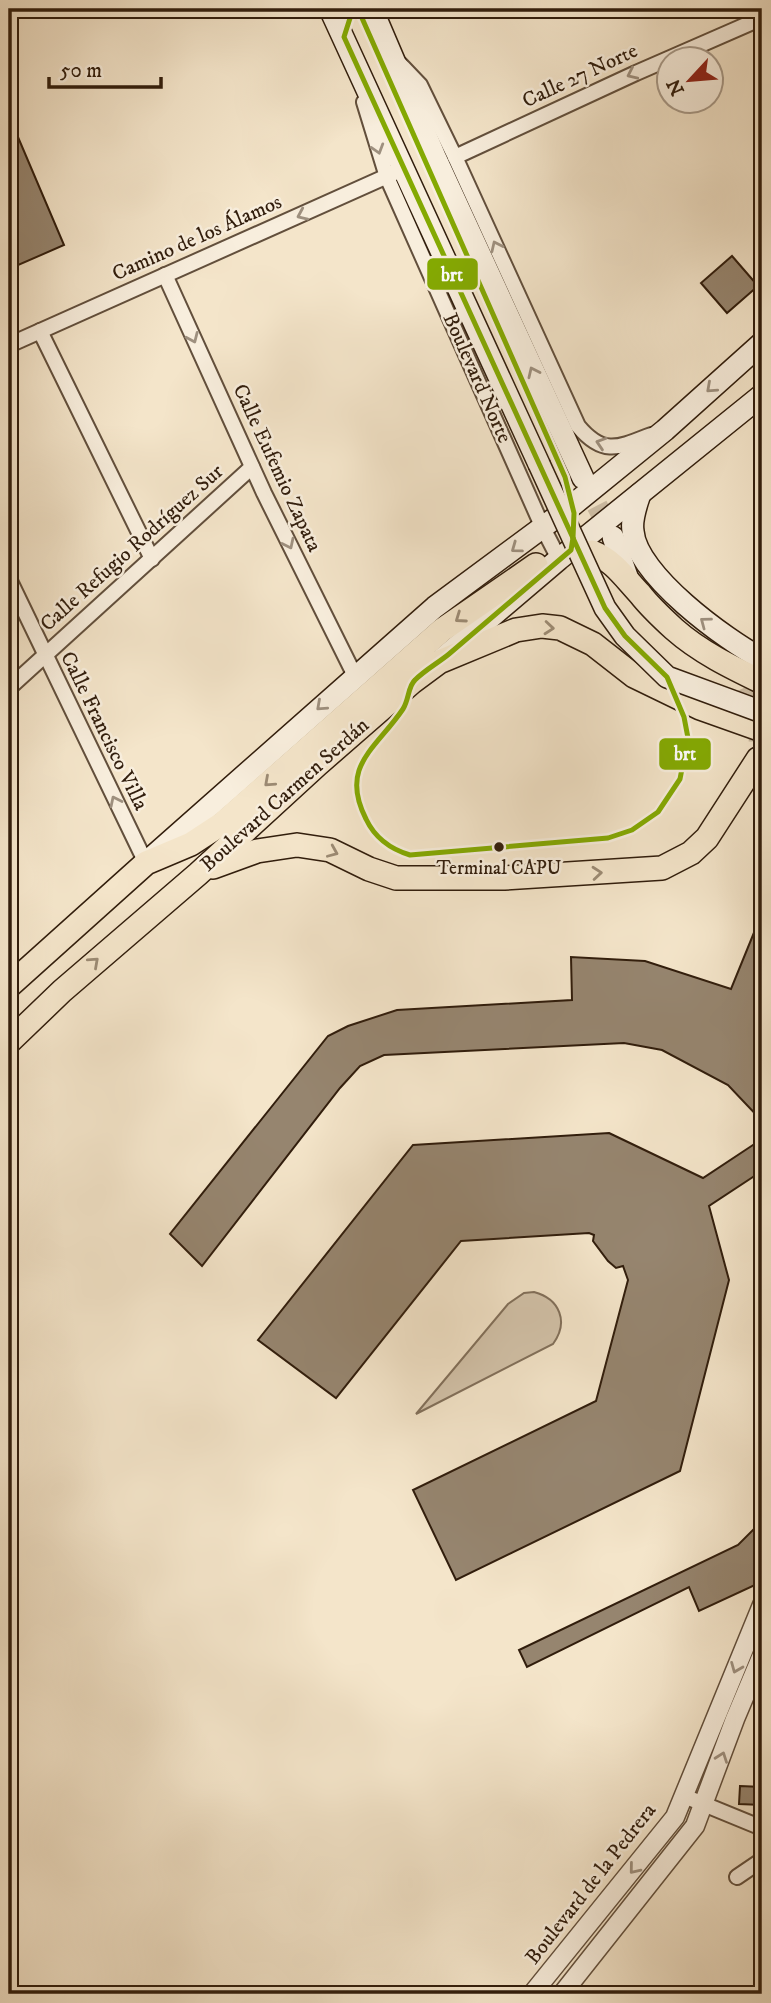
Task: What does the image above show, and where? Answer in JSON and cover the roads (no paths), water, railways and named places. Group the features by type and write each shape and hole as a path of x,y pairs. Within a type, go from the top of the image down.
{"main road":[{"name":"Boulevard Norte","path":"330,9 344,37 395,173 539,464 605,608 625,636 667,677 762,712"},
{"path":"372,9 436,159 583,478"},
{"name":"Boulevard Carmen Serdán","path":"9,986 435,607 543,528 665,430 762,343"},
{"name":"Boulevard Carmen Serdán","path":"9,1042 62,991 412,682 762,395"},
{"path":"640,494 632,533 639,551 657,576 704,622 762,659"},
{"path":"613,537 629,582"},
{"path":"592,552 609,560 648,604 687,640 732,667 754,684"},
{"path":"146,863 191,845 223,823 442,630 536,565"},
{"path":"439,662 516,630 542,626 560,628 593,644 634,676 700,708 762,730"},
{"path":"198,873 257,850 296,845 330,850 369,869 396,878 504,878 663,868 691,853 707,838 758,759"},
{"path":"36,963 62,991"}],"street":[{"name":"Calle 27 Norte","path":"455,157 762,18"},
{"path":"393,55 420,85 578,426 599,446 614,447 665,430"},
{"name":"Camino de los Álamos","path":"9,345 395,173"},
{"name":"Boulevard Norte","path":"395,173 543,528 559,559"},
{"name":"Calle Eufemio Zapata","path":"165,275 251,467 355,676"},
{"path":"40,331 152,559"},
{"name":"Calle Refugio Rodríguez Sur","path":"9,688 251,467"},
{"name":"Calle Francisco Villa","path":"9,579 146,863"},
{"name":"Boulevard de la Pedrera","path":"533,1994 675,1817 762,1605"},
{"path":"562,1994 695,1826 762,1656"},
{"path":"684,1796 762,1828"},
{"path":"737,1877 762,1860"}],"tunnel":[{"path":"583,478 613,537"},
{"path":"746,687 758,722 758,759"}],"place":[{"name":"Terminal CAPU","path":"499,847"}]}
